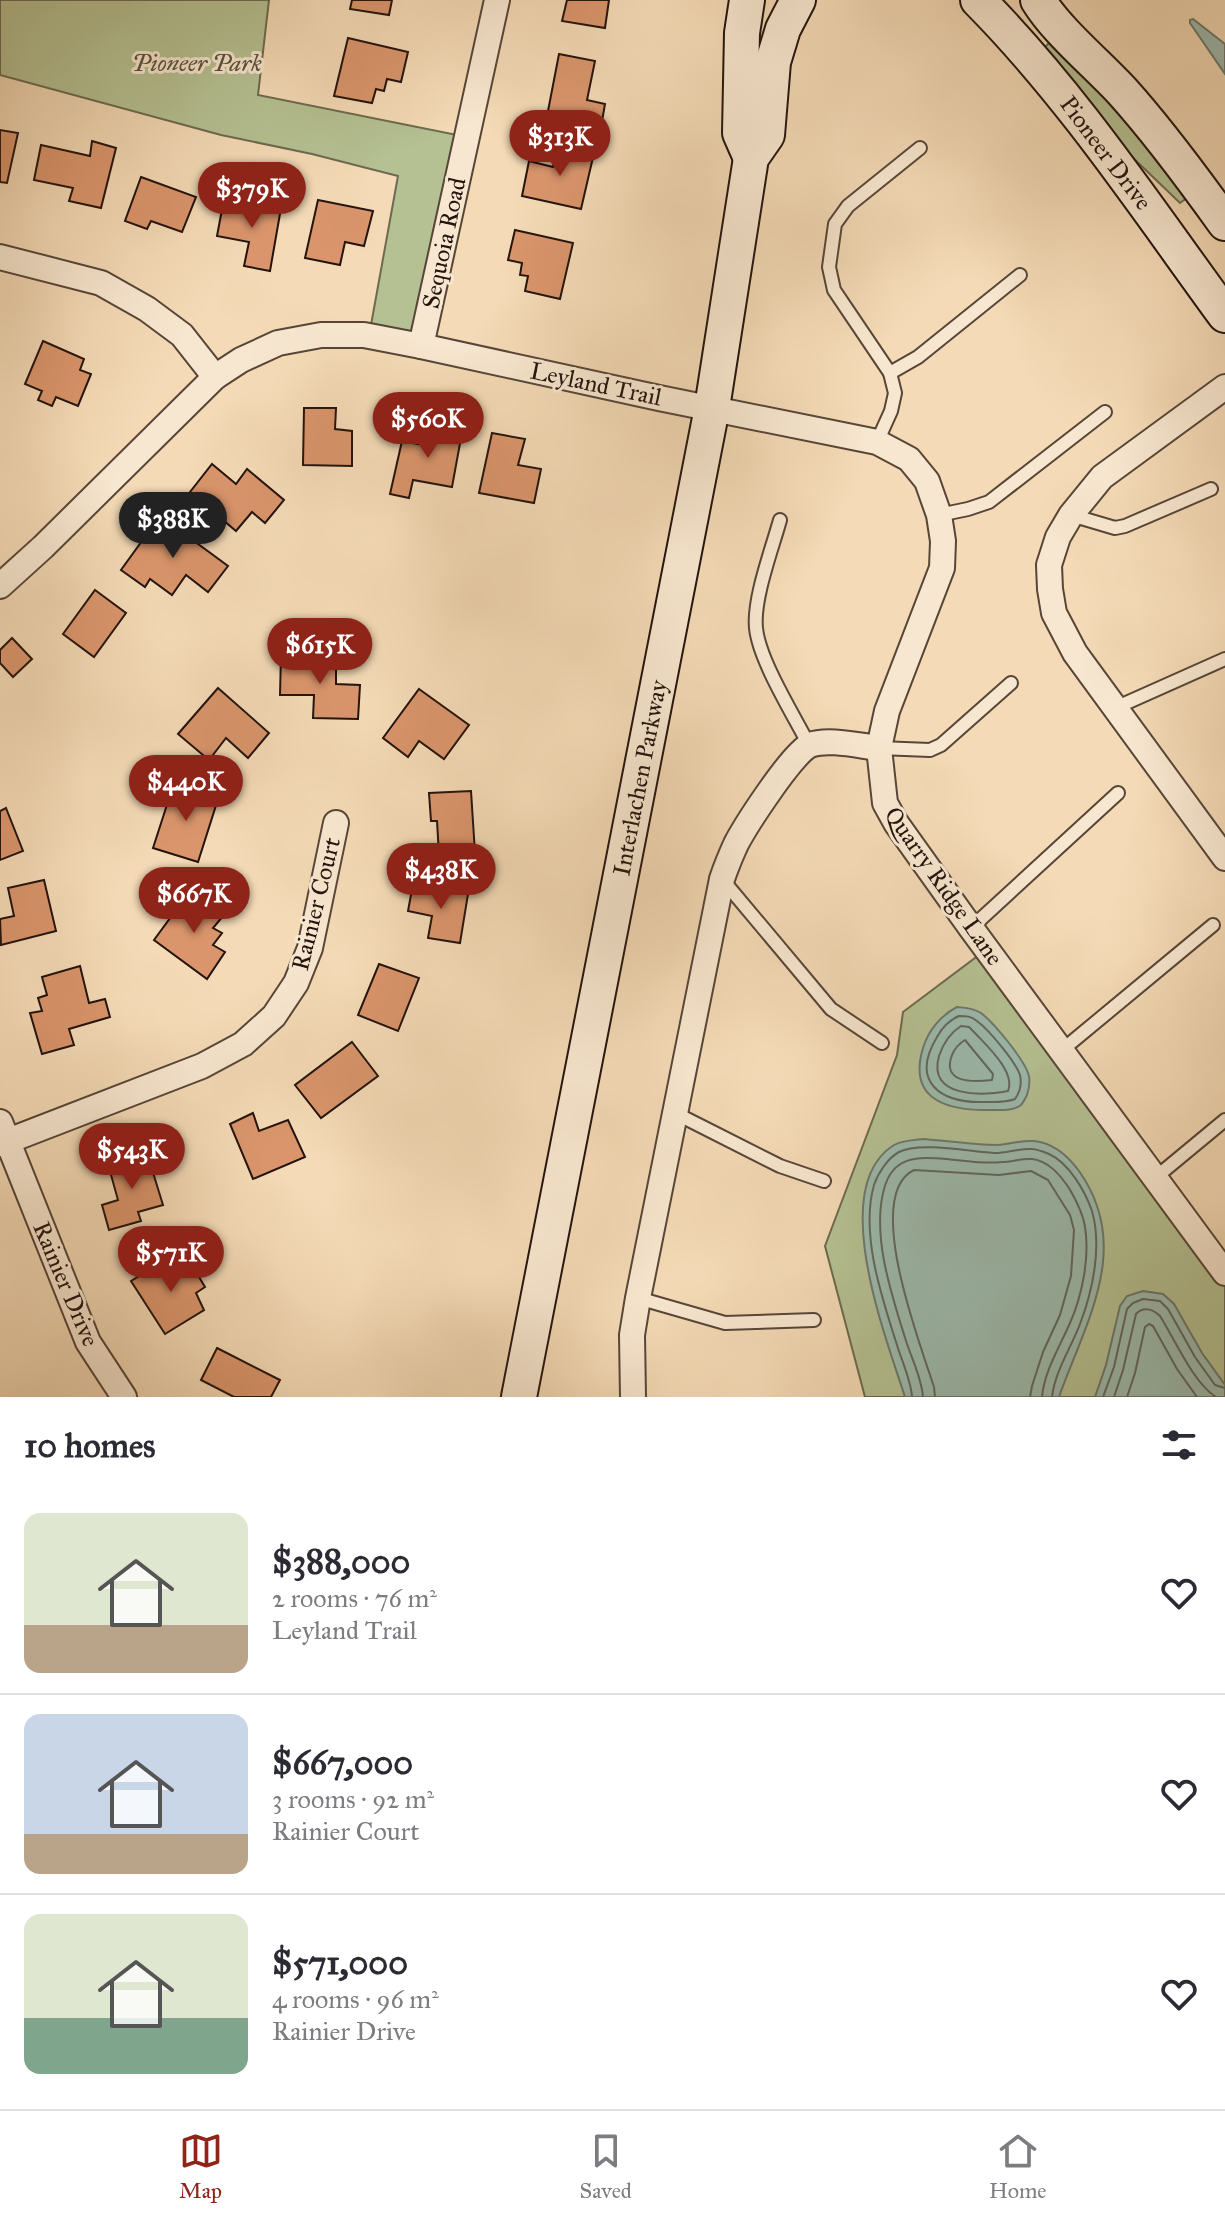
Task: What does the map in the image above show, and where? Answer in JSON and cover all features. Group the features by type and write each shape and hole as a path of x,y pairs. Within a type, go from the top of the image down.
{"street":[{"name":"Sequoia Road","path":"421,346 497,0"},
{"name":"Interlachen Parkway","path":"747,0 742,33 740,133 751,158"},
{"name":"Interlachen Parkway","path":"519,1397 712,408 751,158 767,135 773,62 783,29 798,0"},
{"name":"Pioneer Drive","path":"978,0 1064,96 1225,315"},
{"name":"Pioneer Drive","path":"1038,0 1143,115 1225,223"},
{"path":"0,257 101,283 147,309 182,335 215,377"},
{"name":"Leyland Trail","path":"0,586 215,377 241,360 278,343 321,335 364,335 712,408"},
{"path":"1220,842 1075,653 1054,613 1049,565 1058,537 1071,515 1102,477 1225,387"},
{"name":"Quarry Ridge Lane","path":"712,408 877,442 909,459 927,481 939,515 943,541 942,568 887,711 879,748 885,803 971,928 1225,1273"},
{"path":"633,1397 632,1335 638,1298 722,879 737,843 779,777 809,745 824,742 879,748"},
{"name":"Rainier Court","path":"2,1136 202,1066 243,1044 274,1016 296,983 310,948 336,823"},
{"name":"Rainier Drive","path":"2,1136 88,1342 124,1397"}],"lane":[{"path":"877,442 891,411 895,393 890,373 834,290 829,267 835,224 848,206 920,148"},
{"path":"890,373 918,357 1020,275"},
{"path":"939,515 989,502 1105,412"},
{"path":"1071,515 1115,528 1211,489"},
{"path":"780,520 758,603 756,627 762,654 809,745"},
{"path":"1115,708 1225,659"},
{"path":"879,748 930,750 941,745 1011,683"},
{"path":"971,928 1118,793"},
{"path":"722,879 831,1009 882,1043"},
{"path":"1061,1051 1213,925"},
{"path":"675,1113 780,1166 824,1181"},
{"path":"1155,1178 1225,1120"},
{"path":"638,1298 725,1323 814,1320"}],"green space":[{"name":"Pioneer Park","path":"0,0 269,0 258,95 467,137 421,346 369,336 398,176 221,135 0,75"},
{"path":"1051,41 1122,117 1188,197 1180,203 1127,152 1045,47"},
{"path":"987,949 1225,1273 1225,1397 865,1397 825,1246 897,1055 903,1012"}],"water":[{"path":"1193,19 1225,44 1225,74 1190,23"},
{"path":"957,1007 981,1013 1022,1061 1029,1083 1027,1095 1018,1107 1003,1110 961,1108 947,1105 926,1091 920,1066 925,1042 941,1019"},
{"path":"924,1139 989,1145 1030,1141 1048,1144 1075,1165 1095,1199 1104,1256 1099,1284 1059,1397 905,1397 867,1265 863,1228 864,1194 874,1166 894,1145"},
{"path":"1143,1291 1163,1294 1174,1304 1202,1353 1225,1385 1225,1397 1095,1397 1120,1306 1127,1296"}],"building":[{"path":"352,0 392,0 389,15 350,9"},
{"path":"567,0 609,0 605,28 562,21"},
{"path":"348,38 408,52 401,82 387,79 384,91 376,89 372,103 334,96"},
{"path":"559,54 595,61 587,100 605,104 602,121 548,111"},
{"path":"0,130 18,133 7,183 0,182"},
{"path":"92,141 116,148 101,208 69,201 73,188 34,180 41,145 90,156"},
{"path":"557,145 594,153 581,209 522,196 529,161 553,167"},
{"path":"141,177 196,197 182,232 151,221 147,229 125,221"},
{"path":"224,199 281,208 270,271 244,266 249,242 217,236"},
{"path":"318,200 373,211 364,246 345,242 340,265 305,258"},
{"path":"515,230 573,243 560,299 525,291 528,276 520,275 522,263 508,260"},
{"path":"43,341 84,359 80,370 91,374 78,406 56,397 52,406 38,400 42,391 25,384"},
{"path":"304,408 336,408 335,429 352,431 352,466 303,465"},
{"path":"436,421 463,427 452,487 413,480 409,498 390,494 402,441 418,444 420,433 433,437"},
{"path":"492,433 525,439 518,465 541,469 534,503 479,493"},
{"path":"212,464 236,484 247,469 284,500 265,523 252,512 236,531 190,492"},
{"path":"160,516 228,566 208,592 186,575 172,595 150,579 145,587 121,570"},
{"path":"95,590 126,613 94,657 63,634"},
{"path":"12,638 32,659 13,677 0,663 0,650"},
{"path":"281,655 336,658 336,684 360,685 358,719 313,718 314,695 280,695"},
{"path":"218,688 269,733 248,758 226,738 209,760 178,734"},
{"path":"419,689 469,725 444,759 419,741 408,757 383,738"},
{"path":"174,783 218,799 198,862 153,848"},
{"path":"471,791 475,853 439,855 437,821 431,821 429,793"},
{"path":"6,808 23,851 0,860 0,811"},
{"path":"44,880 56,931 1,945 0,919 14,916 8,888"},
{"path":"413,884 468,894 460,943 428,938 432,916 408,911"},
{"path":"190,891 224,915 213,928 222,933 213,945 225,952 207,979 154,940"},
{"path":"379,964 419,978 398,1031 358,1015"},
{"path":"80,966 89,1003 105,999 110,1017 69,1029 74,1045 42,1054 30,1013 42,1011 38,998 47,995 42,977"},
{"path":"352,1042 378,1076 321,1118 295,1085"},
{"path":"253,1113 259,1131 288,1120 305,1157 253,1179 230,1124"},
{"path":"147,1153 163,1205 138,1212 141,1221 109,1230 102,1205 118,1200 108,1164"},
{"path":"167,1259 175,1272 190,1262 205,1287 196,1293 204,1310 165,1334 131,1281"},
{"path":"217,1348 280,1380 271,1397 234,1397 201,1380"}]}
